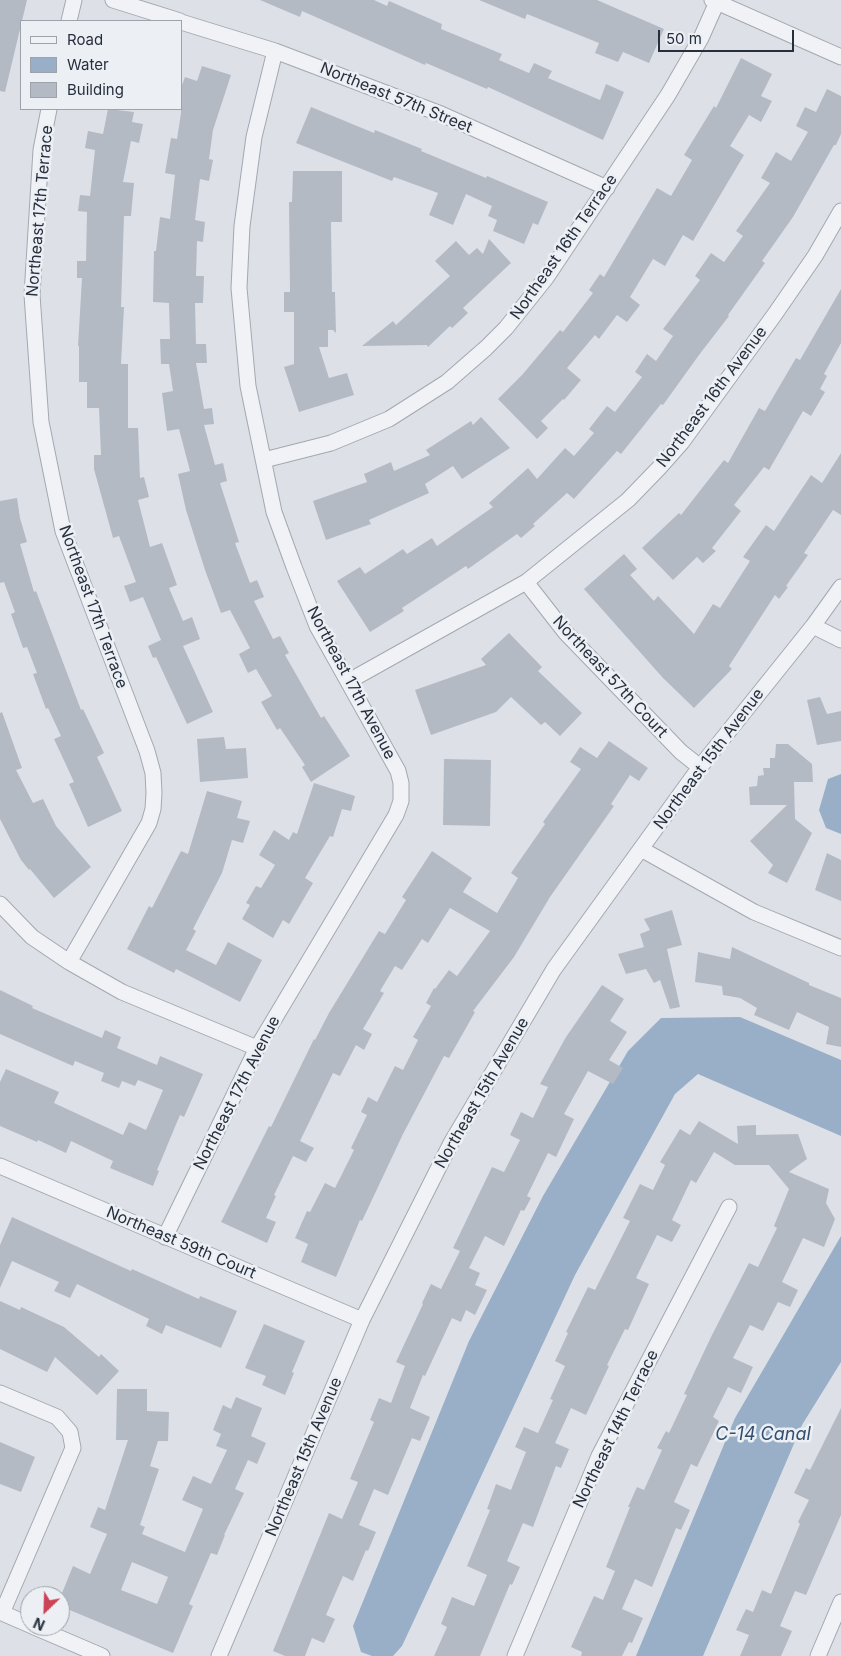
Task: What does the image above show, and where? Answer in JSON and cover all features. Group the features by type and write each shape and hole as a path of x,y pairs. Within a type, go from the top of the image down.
{"street":[{"path":"69,20 74,0"},
{"name":"Northeast 57th Street","path":"113,0 178,20"},
{"path":"715,1 841,57"},
{"name":"Northeast 16th Terrace","path":"264,460 331,443 389,419 447,382 506,328 546,278 668,96 701,38 715,1"},
{"name":"Northeast 57th Street","path":"182,21 276,51 441,114 607,188"},
{"name":"Northeast 17th Avenue","path":"165,1236 257,1048 396,815 400,801 401,783 398,772 317,626 294,567 274,512 248,386 239,288 242,226 254,137 276,51"},
{"name":"Northeast 17th Terrace","path":"49,110 41,150 32,295 42,422 63,531 147,751 153,773 154,793 153,809 148,823 69,962"},
{"name":"Northeast 16th Avenue","path":"349,681 526,582 628,500 671,455 776,314 815,256 841,211"},
{"name":"Northeast 57th Court","path":"526,582 564,632 681,752 700,767"},
{"name":"Northeast 15th Avenue","path":"220,1656 362,1320 451,1143 549,977 700,767 813,626 841,587"},
{"path":"813,626 841,640"},
{"path":"641,849 754,912 841,948"},
{"path":"0,904 32,937 69,962 122,992 257,1048"},
{"name":"Northeast 59th Court","path":"0,1166 362,1320"},
{"name":"Northeast 14th Terrace","path":"515,1656 599,1456 729,1207"},
{"path":"0,1393 57,1417 70,1432 73,1448 1,1613 20,1621"},
{"path":"818,1656 841,1602"},
{"path":"55,1636 102,1656"}],"water":[{"path":"841,774 841,834 826,828 819,810 828,779"},
{"path":"740,1017 841,1060 841,1136 698,1074 675,1094 575,1275 402,1646 393,1656 372,1656 361,1652 353,1626 469,1341 543,1196 628,1051 661,1018"},
{"name":"C-14 Canal","path":"841,1236 841,1362 802,1425 703,1656 636,1656 735,1418"}],"building":[{"path":"0,0 27,0 22,20 20,20 20,29 5,92 0,91"},
{"path":"260,0 374,0 387,6 389,1 442,24 441,29 502,54 499,60 529,73 534,63 552,71 548,78 600,100 606,84 624,92 603,140 488,87 487,89 426,63 425,65 302,11 300,17"},
{"path":"479,0 597,0 664,29 649,63 623,52 618,62 595,53 599,43 527,14 525,19"},
{"path":"741,58 772,74 761,96 772,101 761,122 749,115 730,146 744,155 693,241 683,235 665,266 653,259 630,297 640,305 627,322 617,315 599,339 595,335 567,368 581,380 564,400 541,421 548,428 537,439 498,399 522,375 560,330 563,332 593,293 589,290 600,274 604,277 657,188 671,196 692,160 684,155 714,106 716,108"},
{"path":"202,66 231,75 213,130 209,159 213,160 209,181 200,179 195,220 205,222 203,242 197,241 196,276 204,276 203,303 195,303 196,344 206,344 207,363 196,363 204,409 212,408 214,424 204,425 215,465 223,463 227,481 220,483 239,542 235,543 250,583 257,580 264,597 254,601 273,639 280,636 289,653 285,655 321,718 324,716 350,756 311,782 302,767 305,765 280,728 277,730 261,702 272,696 256,669 248,673 239,654 250,648 230,610 221,613 186,510 178,474 190,471 179,429 167,431 162,393 173,391 169,364 161,364 160,339 170,339 169,303 153,302 154,251 156,251 160,217 170,219 175,175 165,173 171,138 177,139 182,110 182,85 185,77 197,81"},
{"path":"827,89 841,96 841,134 836,145 834,145 793,217 762,261 765,263 729,316 663,405 661,404 621,454 617,451 574,499 567,493 533,524 535,526 521,538 517,534 468,569 466,566 402,608 404,611 370,632 337,581 360,567 365,574 403,549 407,554 432,538 437,546 493,507 489,503 528,468 537,479 565,448 574,456 594,433 589,429 607,406 615,412 642,377 635,372 647,354 656,361 673,336 663,329 700,280 695,276 711,253 724,262 743,236 736,231 770,183 761,178 776,152 791,161 808,132 796,126 805,107 816,112"},
{"path":"311,107 374,133 375,130 422,149 421,151 548,202 538,225 533,223 524,244 493,231 497,220 488,216 492,206 466,194 453,225 429,215 438,193 394,177 392,181 296,143"},
{"path":"108,110 134,112 132,122 143,124 139,143 131,141 123,182 134,183 131,216 124,216 121,307 124,307 121,364 128,364 128,428 138,428 140,478 144,477 149,497 138,500 150,547 162,543 177,585 169,588 183,621 192,617 200,639 183,646 213,712 187,724 156,657 153,658 148,646 161,640 143,597 130,602 124,586 136,582 119,536 113,538 94,469 94,455 101,455 99,408 87,408 87,382 79,382 78,346 82,278 77,278 77,261 86,261 87,212 78,211 80,195 90,196 95,150 85,148 88,131 103,134"},
{"path":"293,171 342,171 342,222 331,222 332,292 335,292 336,333 333,330 328,330 328,347 319,347 329,378 347,373 354,395 299,412 284,367 294,364 294,312 284,312 284,292 290,292 289,202 292,202"},
{"path":"489,239 511,263 463,308 468,313 452,328 450,326 428,347 427,345 362,346 393,321 396,325 450,276 435,261 456,241 469,255 477,248 483,254"},
{"path":"841,289 841,343 824,374 827,376 820,389 825,392 811,416 803,411 769,470 764,467 734,505 741,511 712,548 716,551 703,563 697,557 673,580 642,548 679,513 681,515 724,460 728,463 759,408 765,411 796,358 800,360"},
{"path":"481,417 510,448 462,479 453,466 425,484 429,493 369,520 371,524 326,540 313,501 367,482 364,474 391,462 394,471 430,455 426,450 471,421 473,425"},
{"path":"841,453 841,515 833,510 804,553 808,555 786,586 788,587 779,599 775,595 729,666 732,669 694,708 663,678 584,589 624,554 637,569 630,575 654,601 658,596 694,634 713,604 720,608 750,561 743,557 766,525 774,531 811,475 822,483"},
{"path":"17,498 20,518 27,542 20,544 34,592 36,591 81,710 83,709 104,753 97,757 122,811 88,827 69,784 74,782 54,739 61,736 48,708 46,709 33,674 37,673 27,647 23,648 11,614 15,612 4,582 0,583 0,501"},
{"path":"509,633 542,667 538,671 582,713 560,736 545,722 541,725 511,697 496,712 431,735 415,690 486,665 481,659"},
{"path":"820,697 827,714 841,711 841,741 817,745 807,700"},
{"path":"2,712 22,768 16,770 33,803 43,799 56,826 91,867 54,898 21,860 0,819 0,713"},
{"path":"224,737 226,749 246,748 248,778 200,782 197,739"},
{"path":"609,741 648,768 639,781 630,775 611,804 614,806 550,897 514,957 473,1011 475,1012 449,1058 444,1056 403,1134 362,1221 360,1220 336,1277 301,1262 308,1244 295,1238 307,1211 310,1212 325,1183 335,1188 354,1150 351,1148 367,1115 361,1112 368,1097 377,1102 395,1066 403,1070 418,1040 413,1037 431,1006 426,1003 434,988 449,970 457,976 490,931 450,908 428,943 422,939 402,970 395,966 380,991 384,993 363,1029 372,1034 364,1050 356,1045 340,1076 333,1073 300,1141 314,1148 306,1162 293,1156 274,1195 276,1196 266,1218 276,1222 267,1243 221,1222 269,1126 271,1127 314,1039 379,931 385,934 406,900 402,897 432,851 472,878 463,892 497,913 518,878 511,873 545,824 543,822 581,769 570,762 580,747 597,758"},
{"path":"776,744 788,744 812,764 813,782 794,782 795,819 812,833 787,883 768,873 773,865 750,841 787,805 750,805 749,787 757,786 758,776 764,775 763,768 770,768 770,758 775,758"},
{"path":"444,759 491,760 490,826 443,825"},
{"path":"314,783 355,796 351,811 342,809 333,837 330,836 305,878 313,883 289,924 283,920 273,938 242,919 250,905 246,903 256,886 261,888 275,865 259,855 274,830 289,840 293,832 297,834"},
{"path":"207,791 242,801 237,818 250,821 243,843 232,840 222,873 193,929 196,931 186,950 216,965 228,942 262,960 240,1002 176,969 174,973 127,949 149,906 152,908 181,851 188,854"},
{"path":"827,853 841,860 841,901 815,890"},
{"path":"672,910 682,945 667,949 680,1007 670,1009 660,980 654,983 646,969 626,974 618,954 644,947 640,934 650,930 644,919"},
{"path":"732,947 809,983 809,985 841,998 841,1047 826,1044 829,1027 797,1012 789,1030 754,1015 757,1008 740,998 723,995 722,986 695,982 698,952 730,959"},
{"path":"602,985 624,999 610,1021 627,1032 609,1060 623,1068 613,1084 588,1071 564,1114 574,1119 556,1157 548,1153 527,1196 531,1198 524,1211 521,1210 504,1246 485,1236 469,1268 480,1273 475,1285 487,1290 475,1315 466,1310 461,1322 452,1318 425,1376 423,1375 410,1408 430,1417 420,1441 412,1438 388,1495 374,1489 359,1525 376,1532 353,1581 343,1576 326,1615 335,1619 324,1643 312,1638 305,1656 285,1656 273,1651 329,1513 342,1519 358,1482 350,1479 374,1422 370,1420 379,1398 391,1403 405,1366 396,1362 431,1284 441,1289 460,1251 453,1248 492,1167 504,1172 520,1140 510,1135 521,1112 533,1118 548,1087 540,1084 566,1037"},
{"path":"0,990 33,1006 32,1008 102,1038 105,1030 121,1037 117,1048 157,1065 160,1056 203,1074 184,1117 180,1115 157,1170 159,1171 153,1186 110,1168 113,1161 71,1141 66,1153 0,1126 0,1082 6,1069 59,1092 54,1103 123,1135 129,1122 146,1130 163,1090 138,1080 135,1086 122,1081 119,1088 101,1081 104,1073 75,1061 73,1066 0,1034"},
{"path":"699,1121 738,1144 737,1126 756,1125 756,1135 798,1134 807,1159 789,1172 829,1189 826,1203 835,1219 824,1247 803,1238 782,1282 798,1290 790,1307 778,1302 763,1331 750,1325 733,1358 753,1367 741,1393 728,1387 713,1417 719,1421 697,1467 691,1464 674,1502 690,1510 681,1530 676,1528 652,1587 635,1579 622,1609 643,1618 632,1643 629,1642 622,1656 581,1656 582,1652 571,1647 594,1596 603,1600 615,1571 606,1567 637,1487 644,1490 662,1450 657,1448 666,1431 669,1433 687,1395 684,1394 749,1263 758,1267 777,1228 774,1226 789,1189 769,1165 735,1165 714,1152 696,1183 691,1180 672,1220 681,1225 672,1242 657,1235 636,1278 649,1284 628,1330 625,1329 607,1365 609,1366 586,1415 571,1408 555,1443 569,1449 561,1468 556,1466 533,1527 523,1523 507,1561 520,1567 512,1585 510,1584 480,1656 434,1656 447,1627 441,1624 452,1597 474,1606 487,1575 467,1566 490,1510 487,1509 496,1484 511,1490 526,1452 515,1447 524,1427 538,1433 553,1400 550,1399 565,1366 555,1361 568,1333 566,1332 588,1287 595,1290 630,1221 623,1218 640,1184 653,1190 665,1165 660,1162 680,1129 690,1135"},
{"path":"12,1217 131,1271 132,1269 199,1299 200,1296 237,1311 221,1348 166,1325 162,1334 146,1326 149,1319 77,1284 70,1298 54,1291 59,1282 12,1261 0,1288 0,1245"},
{"path":"0,1301 20,1310 21,1307 64,1327 99,1357 101,1354 119,1371 97,1395 55,1357 47,1372 0,1349"},
{"path":"264,1324 305,1341 285,1395 262,1385 266,1376 245,1368"},
{"path":"117,1389 147,1389 147,1411 169,1412 168,1441 158,1441 150,1466 159,1469 140,1525 145,1527 142,1534 185,1552 203,1509 182,1500 193,1476 211,1484 227,1450 216,1446 221,1434 213,1430 223,1405 231,1409 236,1397 262,1408 251,1436 266,1443 257,1464 248,1460 235,1489 244,1493 224,1535 217,1555 211,1553 189,1604 193,1606 173,1653 70,1610 70,1586 65,1586 73,1566 90,1574 107,1534 90,1527 98,1507 105,1510 128,1440 116,1440","holes":["132,1562 168,1577 157,1604 121,1590"]},
{"path":"841,1408 841,1515 806,1595 795,1591 780,1626 792,1631 781,1656 740,1656 749,1635 736,1630 746,1609 753,1612 762,1590 771,1594 800,1524 798,1522 809,1500 794,1493 806,1468 810,1470"},
{"path":"0,1442 35,1457 21,1492 0,1484"}]}
